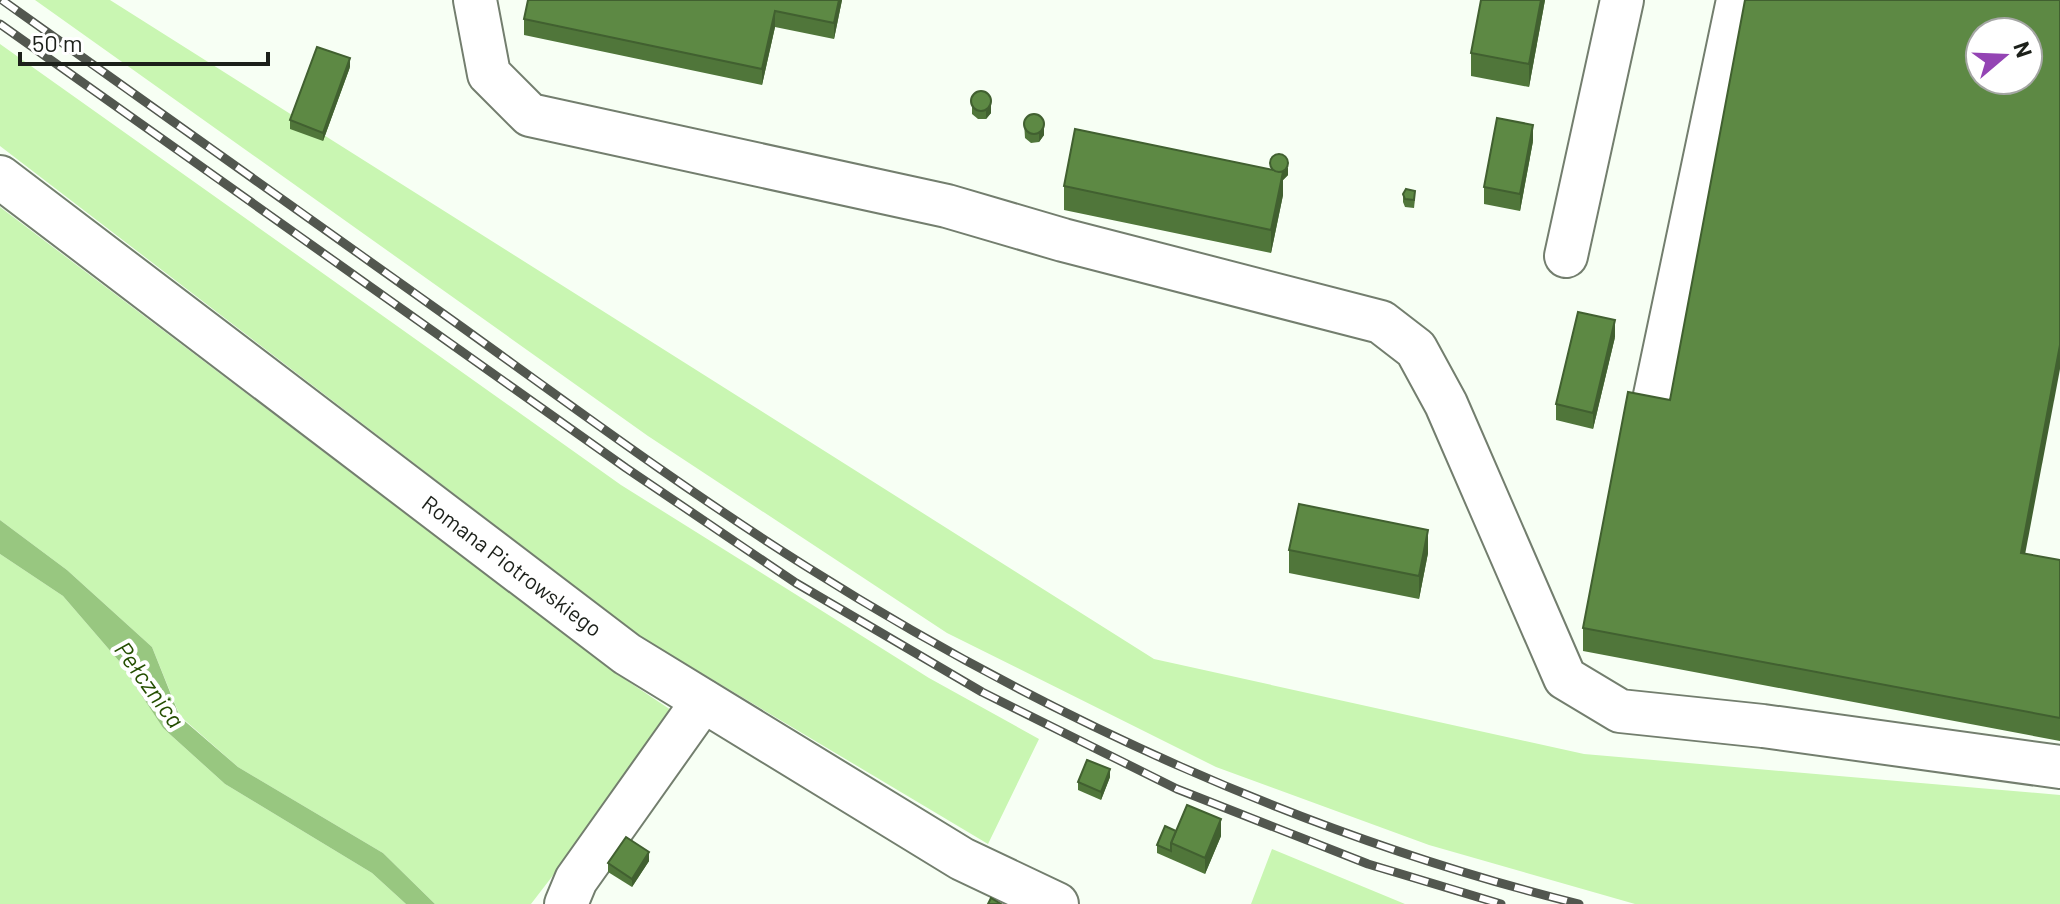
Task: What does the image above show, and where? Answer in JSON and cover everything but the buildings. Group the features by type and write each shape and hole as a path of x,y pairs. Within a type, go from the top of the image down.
{"street":[{"path":"475,0 489,74 530,115 947,206 1063,240 1381,322 1416,349 1446,404 1565,678 1620,711 1763,726 2060,767"},
{"path":"1566,256 1622,0"},
{"path":"1654,400 1738,0"},
{"name":"Romana Piotrowskiego","path":"0,177 627,654 962,859 1057,904"},
{"path":"566,904 576,880 703,701"}],"shaded area":[{"path":"35,0 110,0 1154,659 1584,754 2060,795 2060,904 1635,904 1429,845 1216,767 947,633 648,436"},
{"path":"0,44 621,485 929,678 1039,739 988,844 641,637 0,146"},
{"path":"0,207 617,674 677,714 531,904 435,904 383,853 238,767 180,716 152,647 67,570 0,520"},
{"path":"0,554 63,596 119,661 163,728 225,784 372,873 406,904 0,904"},
{"path":"1272,849 1405,904 1251,904"}],"water":[{"name":"Pełcznica","path":"0,520 67,570 152,647 180,717 238,767 383,853 435,904 406,904 372,873 225,784 163,728 119,661 63,596 0,554"}],"railway":[{"path":"2,0 672,477 762,538 897,622 1084,721 1278,807 1377,844 1579,904"},
{"path":"0,24 626,468 796,583 982,692 1177,789 1368,864 1501,904"}]}
